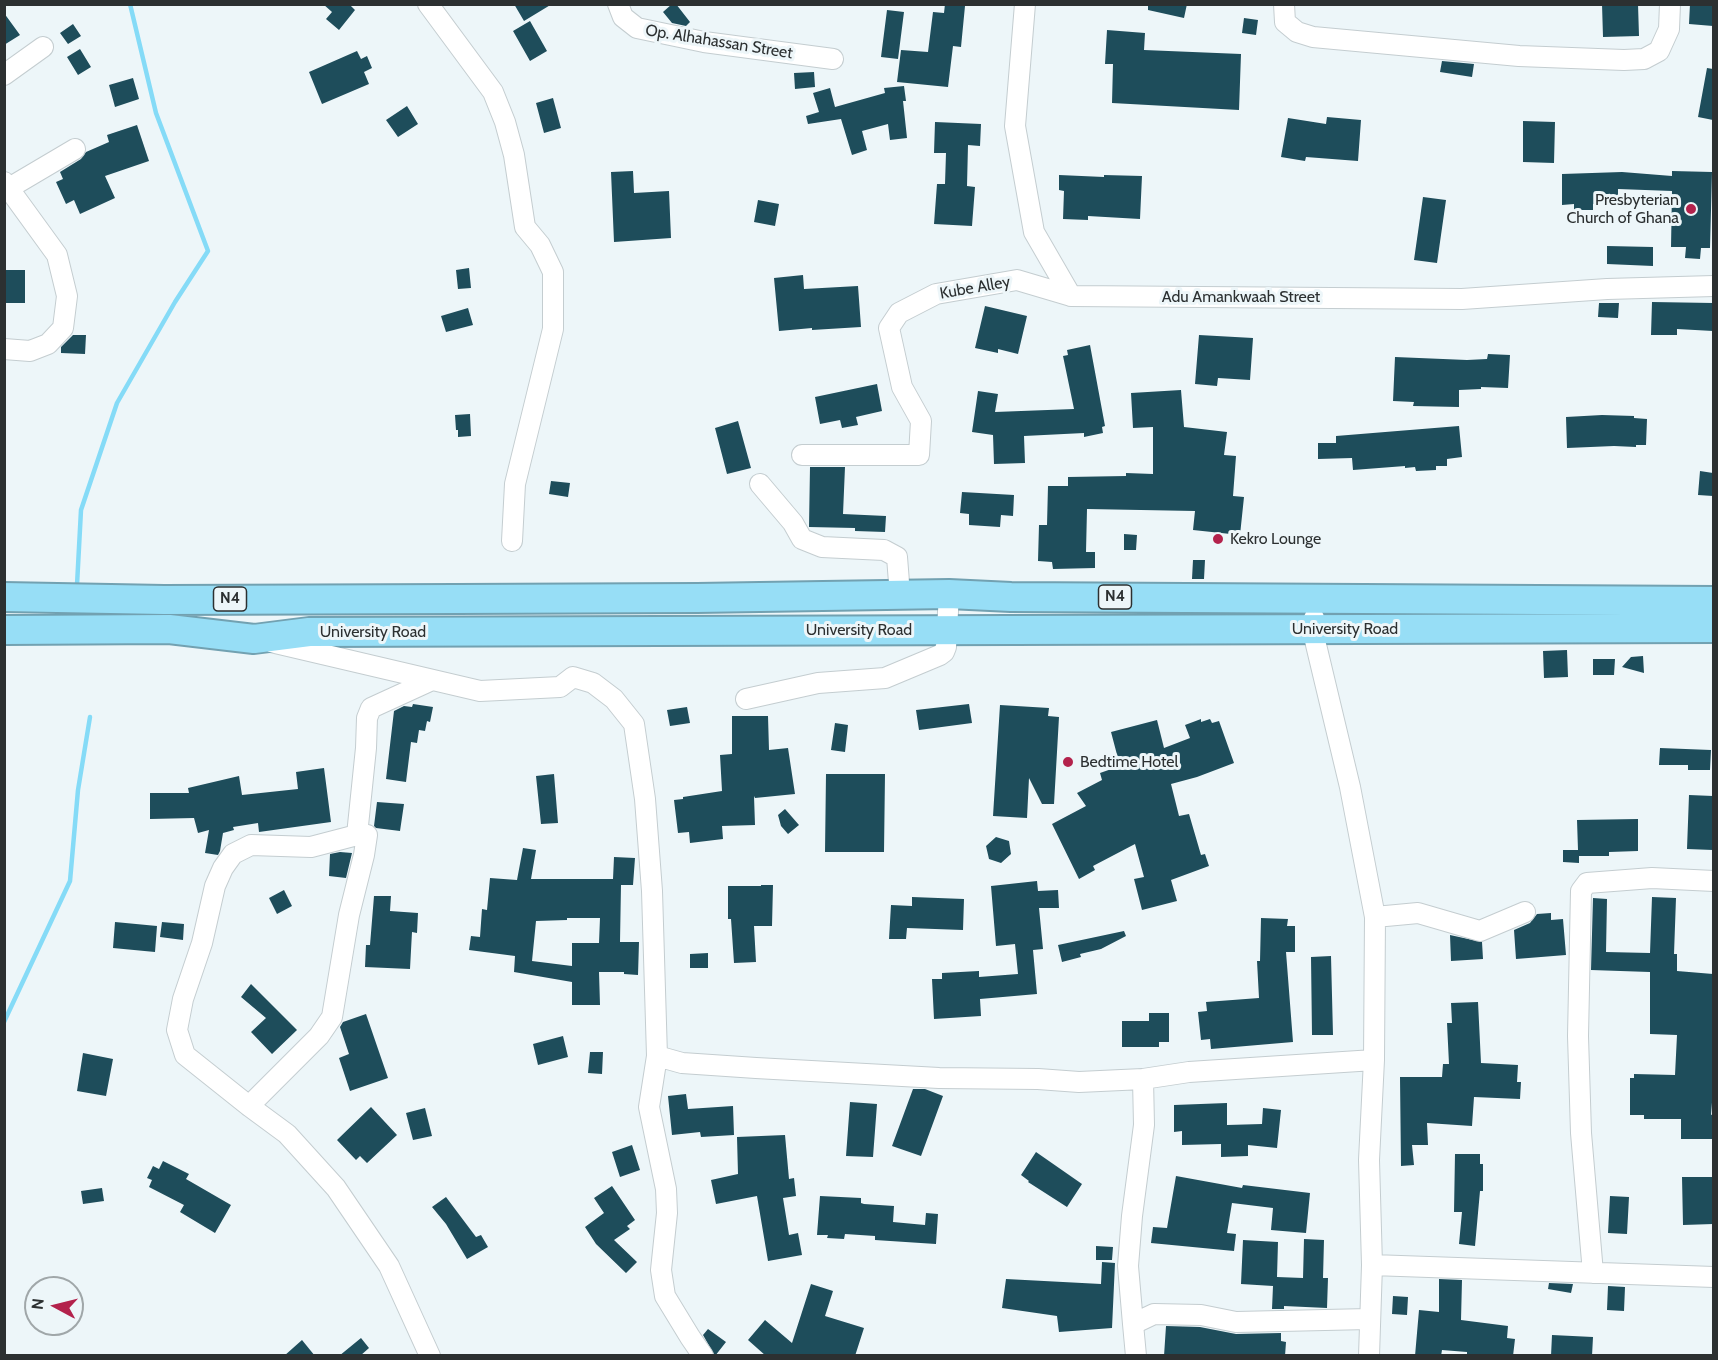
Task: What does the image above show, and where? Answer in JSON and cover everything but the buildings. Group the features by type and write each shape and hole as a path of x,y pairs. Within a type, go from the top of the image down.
{"highway":[{"name":"University Road","path":"4,597 164,600 697,598 950,594 1011,597 1713,601"},
{"name":"University Road","path":"4,630 169,629 254,639 309,632 1713,628"}],"street":[{"path":"428,4 493,92 505,122 514,155 525,227 540,245 553,272 553,328 515,484 512,541"},
{"name":"Op. Alhahassan Street","path":"618,4 623,17 637,28 704,42 833,59"},
{"path":"1025,4 1015,126 1034,231 1071,296"},
{"path":"1284,4 1285,22 1297,32 1313,37 1519,56 1624,60 1644,59 1659,51 1669,29 1670,4"},
{"path":"4,75 43,47"},
{"path":"4,349 30,351 48,344 63,328 67,296 57,255 7,185 75,149"},
{"name":"Kube Alley","path":"802,455 919,455 921,421 902,387 889,328 899,313 936,294 1017,279 1071,296"},
{"name":"Adu Amankwaah Street","path":"1071,296 1462,299 1607,289 1713,286"},
{"path":"760,484 793,523 802,539 822,547 884,550 897,557 900,595"},
{"path":"746,699 818,683 885,678 945,652 949,630 950,594"},
{"path":"1318,597 1312,628 1350,787 1375,917 1374,1060 1369,1160 1371,1265 1369,1356"},
{"path":"254,639 480,692 560,687 573,677 593,683 614,699 634,724 645,799 652,891 657,1056 649,1107 666,1189 667,1213 661,1270 665,1296 704,1356"},
{"path":"357,835 367,718 371,708 430,681"},
{"path":"249,1106 319,1036 332,1017 349,915 367,836 357,835 311,847 251,845 233,854 223,868 215,886 202,943 183,999 177,1030 185,1055 249,1106 287,1134 336,1188 389,1266 430,1356"},
{"path":"1593,1273 1581,1133 1578,1036 1581,891 1587,883 1641,879 1713,881"},
{"path":"1375,917 1418,913 1480,931 1525,912"},
{"path":"657,1056 682,1063 939,1078 1038,1079 1079,1082 1374,1060"},
{"path":"1136,1356 1128,1266 1144,1125 1143,1079"},
{"path":"1371,1265 1713,1277"},
{"path":"1134,1324 1154,1314 1201,1316 1236,1322 1369,1319"}],"waterway":[{"path":"77,585 81,510 117,403 175,302 208,251 156,113 130,4"},
{"path":"4,1022 70,881 78,790 90,717"}],"place":[{"name":"Presbyterian Church of Ghana","path":"1691,209"},
{"name":"Kekro Lounge","path":"1218,539"},
{"name":"Bedtime Hotel","path":"1068,762"}]}
